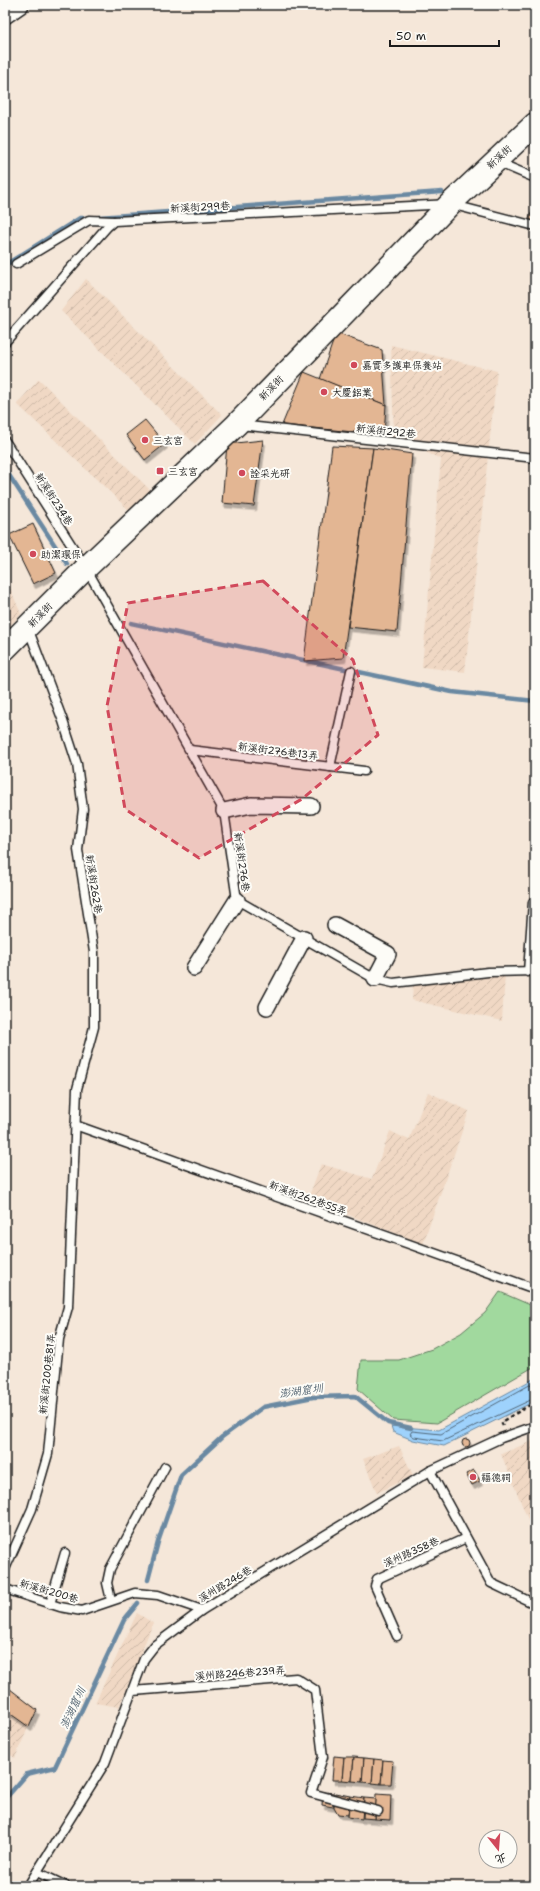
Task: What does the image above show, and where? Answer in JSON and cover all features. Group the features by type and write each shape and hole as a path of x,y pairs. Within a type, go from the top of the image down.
{"street":[{"path":"5,16 21,5"},
{"name":"新溪街","path":"5,649 86,568 236,425 450,204 535,124"},
{"path":"224,811 251,805 312,806"},
{"path":"194,968 237,900"},
{"path":"335,925 388,954 375,979"},
{"path":"267,1007 304,938"}],"lane":[{"path":"495,161 535,178"},
{"name":"新溪街299巷","path":"16,264 89,220 114,221 450,204 535,226"},
{"path":"5,342 114,221"},
{"name":"新溪街292巷","path":"236,425 535,458"},
{"name":"新溪街234巷","path":"5,441 86,568"},
{"name":"新溪街276巷","path":"86,568 224,811 237,900 375,979 393,983 488,972 532,971"},
{"name":"新溪街262巷","path":"27,628 63,721 77,764 83,809 78,850 94,952 94,1027 77,1089 75,1126"},
{"path":"330,767 351,671"},
{"name":"新溪街276巷13弄","path":"190,750 364,771"},
{"path":"532,971 533,902"},
{"name":"新溪街262巷55弄","path":"75,1126 535,1290"},
{"name":"新溪街200巷81弄","path":"5,1569 32,1509 48,1454 59,1339 68,1307 75,1126"},
{"name":"溪州路246巷","path":"28,1886 105,1763 144,1659 155,1645 202,1610 430,1471 507,1436 535,1426"},
{"path":"111,1600 107,1583 110,1569 165,1467"},
{"path":"430,1471 491,1583 535,1604"},
{"name":"溪州路358巷","path":"397,1636 375,1586 377,1579 466,1538"},
{"path":"50,1604 65,1553"},
{"name":"新溪街200巷","path":"5,1589 50,1604 82,1611 135,1593 158,1595 202,1610"},
{"name":"溪州路246巷239弄","path":"133,1691 296,1678 315,1690 323,1757 311,1793 378,1811"},
{"path":"37,1872 66,1886"}],"path":[{"path":"507,1436 501,1422 535,1402"}],"highlighted area":[{"path":"263,581 353,660 378,735 302,799 199,858 125,809 107,706 128,603"}],"shaded area":[{"path":"86,279 222,415 195,444 61,311"},
{"path":"391,345 497,371 465,672 422,667 441,459 394,438"},
{"path":"39,379 151,491 131,512 17,404"},
{"path":"5,576 21,614 5,631"},
{"path":"505,974 502,1021 412,1000 413,985"},
{"path":"428,1092 469,1111 423,1244 308,1199 321,1164 372,1179 390,1131 409,1140"},
{"path":"532,1441 535,1447 535,1526 531,1527 501,1454"},
{"path":"399,1446 413,1475 377,1493 363,1459"},
{"path":"137,1613 153,1623 119,1707 95,1703"},
{"path":"5,1690 37,1707 15,1758 5,1751"}],"green space":[{"path":"500,1292 535,1307 535,1366 437,1423 393,1420 358,1389 361,1360 399,1360 432,1349 461,1333 485,1313"}],"water":[{"path":"535,1378 535,1401 444,1446 413,1440 393,1432 391,1426 439,1430"}],"building":[{"path":"535,205 535,222 528,220"},
{"name":"嘉實多護車保養站","path":"336,333 382,350 386,405 320,379"},
{"name":"大慶鋁業","path":"304,372 386,405 384,435 282,425"},
{"name":"三玄宫","path":"145,420 165,444 145,460 126,435"},
{"name":"詮采光研","path":"263,440 254,506 222,503 227,444"},
{"path":"332,446 373,448 343,658 304,661"},
{"path":"373,448 412,454 397,632 348,627"},
{"name":"助潔環保","path":"33,524 56,573 33,584 9,535"},
{"path":"466,1439 469,1440 469,1446 466,1447 463,1446 462,1443 463,1440"},
{"name":"福德祠","path":"474,1470 480,1481 472,1485 466,1474"},
{"path":"5,1685 37,1710 29,1727 5,1710"},
{"path":"334,1756 344,1757 342,1780 332,1780"},
{"path":"344,1757 354,1757 352,1781 342,1780"},
{"path":"354,1757 364,1758 362,1782 352,1781"},
{"path":"364,1758 374,1759 372,1783 362,1782"},
{"path":"374,1759 383,1760 381,1784 372,1783"},
{"path":"383,1760 393,1761 391,1784 381,1784"},
{"path":"323,1792 334,1793 333,1807 322,1805"},
{"path":"335,1793 350,1796 348,1815 338,1814 334,1807"},
{"path":"376,1794 391,1795 390,1820 375,1819"},
{"path":"350,1796 364,1798 362,1819 348,1817"},
{"path":"364,1798 376,1799 375,1819 363,1818"}],"waterway":[{"path":"99,217 442,192"},
{"path":"5,265 80,218 90,218"},
{"path":"5,469 67,564"},
{"path":"131,623 452,692 535,701"},
{"name":"澎湖窟圳","path":"148,1580 158,1542 181,1475 222,1437 263,1407 313,1397 355,1396 388,1423 411,1428"},
{"name":"澎湖窟圳","path":"5,1799 27,1774 55,1767 124,1620 138,1603"}],"place":[{"name":"嘉實多護車保養站","path":"354,365"},
{"name":"大慶鋁業","path":"324,392"},
{"name":"三玄宫","path":"145,440"},
{"name":"三玄宮","path":"160,471"},
{"name":"詮采光研","path":"242,473"},
{"name":"助潔環保","path":"33,554"},
{"name":"福德祠","path":"473,1477"}]}
